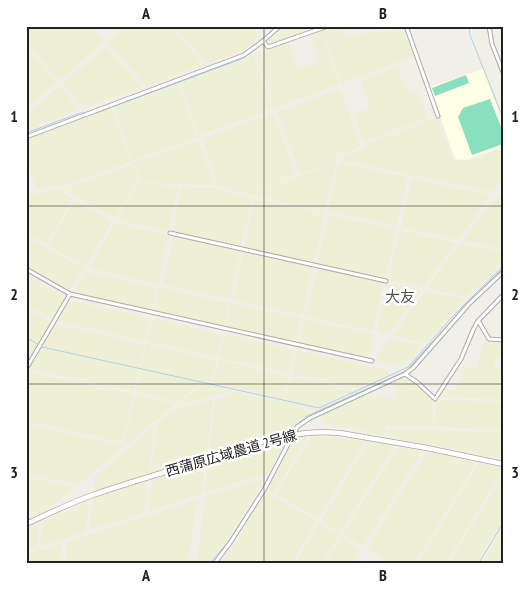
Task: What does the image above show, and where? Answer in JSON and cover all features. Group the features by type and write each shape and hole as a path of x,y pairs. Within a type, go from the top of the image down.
{"street":[{"path":"26,137 244,56 280,26"},
{"path":"263,41 268,47 328,26"},
{"path":"406,26 438,116"},
{"path":"489,26 492,44 503,72"},
{"path":"170,233 386,281"},
{"path":"26,269 70,294 372,361"},
{"path":"216,563 272,478 297,427 310,418 405,374 413,368 469,304 503,272"},
{"path":"26,369 70,294"},
{"path":"405,374 435,399 461,359 478,321 503,295"},
{"path":"478,321 489,339 503,340"},
{"name":"西蒲原広域農道 2号線","path":"26,524 58,509 150,476 294,434 340,433 427,448 503,464"}],"shaded area":[{"path":"26,26 89,26 103,42 59,80 26,42"},
{"path":"127,26 170,26 203,65 146,86 107,43"},
{"path":"174,26 251,26 260,37 246,49 207,64"},
{"path":"286,26 317,26 318,28 272,44 271,41"},
{"path":"340,26 344,37 372,32 397,30 398,33 405,31 414,56 342,83 321,30"},
{"path":"320,31 339,84 274,108 255,54 288,42 298,69 320,61 310,35"},
{"path":"26,47 57,82 26,109"},
{"path":"106,47 142,87 84,108 62,84"},
{"path":"253,55 273,109 199,135 180,83"},
{"path":"397,67 408,94 417,91 427,118 363,142 353,115 370,108 361,81"},
{"path":"483,69 503,123 503,147 465,160 455,159 430,87"},
{"path":"178,84 197,137 133,161 114,108"},
{"path":"59,86 79,109 26,130 26,114"},
{"path":"340,89 361,146 338,156 338,160 300,174 277,112"},
{"path":"111,108 131,161 71,184 37,189 26,160 26,139"},
{"path":"273,113 296,175 272,185 218,186 202,139"},
{"path":"438,117 454,161 468,161 503,148 503,178 492,192 341,160 340,157 365,148 364,144"},
{"path":"198,140 215,186 141,182 134,163"},
{"path":"336,162 325,212 230,190 230,188 274,186"},
{"path":"339,163 408,177 396,226 328,211"},
{"path":"132,164 138,180 114,218 62,188 75,185"},
{"path":"412,179 490,195 458,240 401,227"},
{"path":"139,183 178,187 169,231 116,220"},
{"path":"181,187 217,188 217,190 252,198 241,247 172,232"},
{"path":"58,189 73,199 46,244 26,232 26,195"},
{"path":"496,197 503,198 503,249 462,241"},
{"path":"255,199 325,214 314,263 244,247"},
{"path":"75,200 112,222 85,267 48,245"},
{"path":"328,215 397,229 385,279 317,263"},
{"path":"115,223 169,235 158,284 89,268"},
{"path":"399,230 456,243 423,287 388,280"},
{"path":"26,236 83,269 70,291 26,265"},
{"path":"174,236 241,251 230,299 163,284"},
{"path":"460,243 503,252 503,262 466,297 427,288"},
{"path":"243,251 313,267 302,315 233,300"},
{"path":"318,267 383,283 373,331 305,316"},
{"path":"87,272 157,288 152,311 74,292"},
{"path":"26,275 67,299 53,320 26,304"},
{"path":"387,283 421,290 388,335 377,332"},
{"path":"159,287 229,303 224,326 154,311"},
{"path":"425,291 464,299 426,343 393,336"},
{"path":"69,300 150,318 145,341 56,321"},
{"path":"231,303 301,318 296,342 226,327"},
{"path":"26,307 52,323 26,366"},
{"path":"153,318 222,334 217,358 147,341"},
{"path":"304,319 374,334 369,358 299,343"},
{"path":"54,324 144,344 134,392 28,368"},
{"path":"224,334 294,350 289,373 219,358"},
{"path":"391,338 422,345 403,367 374,360"},
{"path":"487,340 503,342 503,358 495,358 495,368 503,369 503,399 438,397 444,388 453,391 467,366 477,368 482,345"},
{"path":"146,344 216,360 212,382 204,380 177,402 136,392"},
{"path":"297,350 386,370 388,375 357,388 292,374"},
{"path":"219,360 289,376 284,399 213,382"},
{"path":"26,371 133,394 122,442 26,421"},
{"path":"291,376 354,390 319,407 285,400"},
{"path":"408,377 433,398 433,427 394,426 396,381"},
{"path":"204,383 232,390 176,407 176,406"},
{"path":"235,392 315,409 293,425 291,429 209,455 215,399"},
{"path":"135,395 175,404 128,443 124,442"},
{"path":"360,396 394,397 393,426 386,426 386,436 365,432 365,430 334,426 321,421 323,413"},
{"path":"213,399 207,455 151,473 157,424 173,410"},
{"path":"436,400 502,402 501,429 435,427"},
{"path":"26,424 124,446 78,485 26,473"},
{"path":"154,427 149,474 93,492 95,477"},
{"path":"388,429 501,432 500,459 388,436"},
{"path":"313,434 365,441 318,518 276,494"},
{"path":"308,435 274,492 268,489 296,436"},
{"path":"287,438 269,473 205,493 208,462"},
{"path":"369,441 395,445 340,532 321,521"},
{"path":"398,447 422,451 363,546 343,534"},
{"path":"427,452 476,462 415,563 389,563 367,548"},
{"path":"480,462 503,469 446,563 418,563"},
{"path":"205,463 202,493 149,511 152,479"},
{"path":"503,475 503,520 477,563 449,563"},
{"path":"26,477 75,488 49,507 48,510 26,520"},
{"path":"265,478 229,537 209,563 197,563 205,496"},
{"path":"147,481 144,513 89,530 93,498"},
{"path":"266,492 317,521 291,563 219,563 237,543 242,531"},
{"path":"89,500 86,531 40,546 43,521"},
{"path":"197,500 188,563 66,563 67,542"},
{"path":"40,523 37,546 26,550 26,529"},
{"path":"319,523 339,535 323,563 296,563"},
{"path":"503,529 503,563 482,563"},
{"path":"341,537 361,550 353,563 326,563"},
{"path":"62,543 60,563 26,563 26,555"}],"green space":[{"path":"466,75 469,83 435,96 432,88"},
{"path":"490,99 503,132 503,144 472,155 458,117 463,108"}],"waterway":[{"path":"261,41 277,26"},
{"path":"469,26 470,35 503,118"},
{"path":"96,113 244,58 247,54"},
{"path":"26,133 80,113 87,113"},
{"path":"26,337 42,347 319,408 408,367 452,317 503,266"},
{"path":"469,302 503,268"},
{"path":"293,430 307,416 406,371 466,305"},
{"path":"210,563 228,542 266,484"},
{"path":"479,563 503,523"}],"district":[{"name":"大友","path":"400,296"}]}
